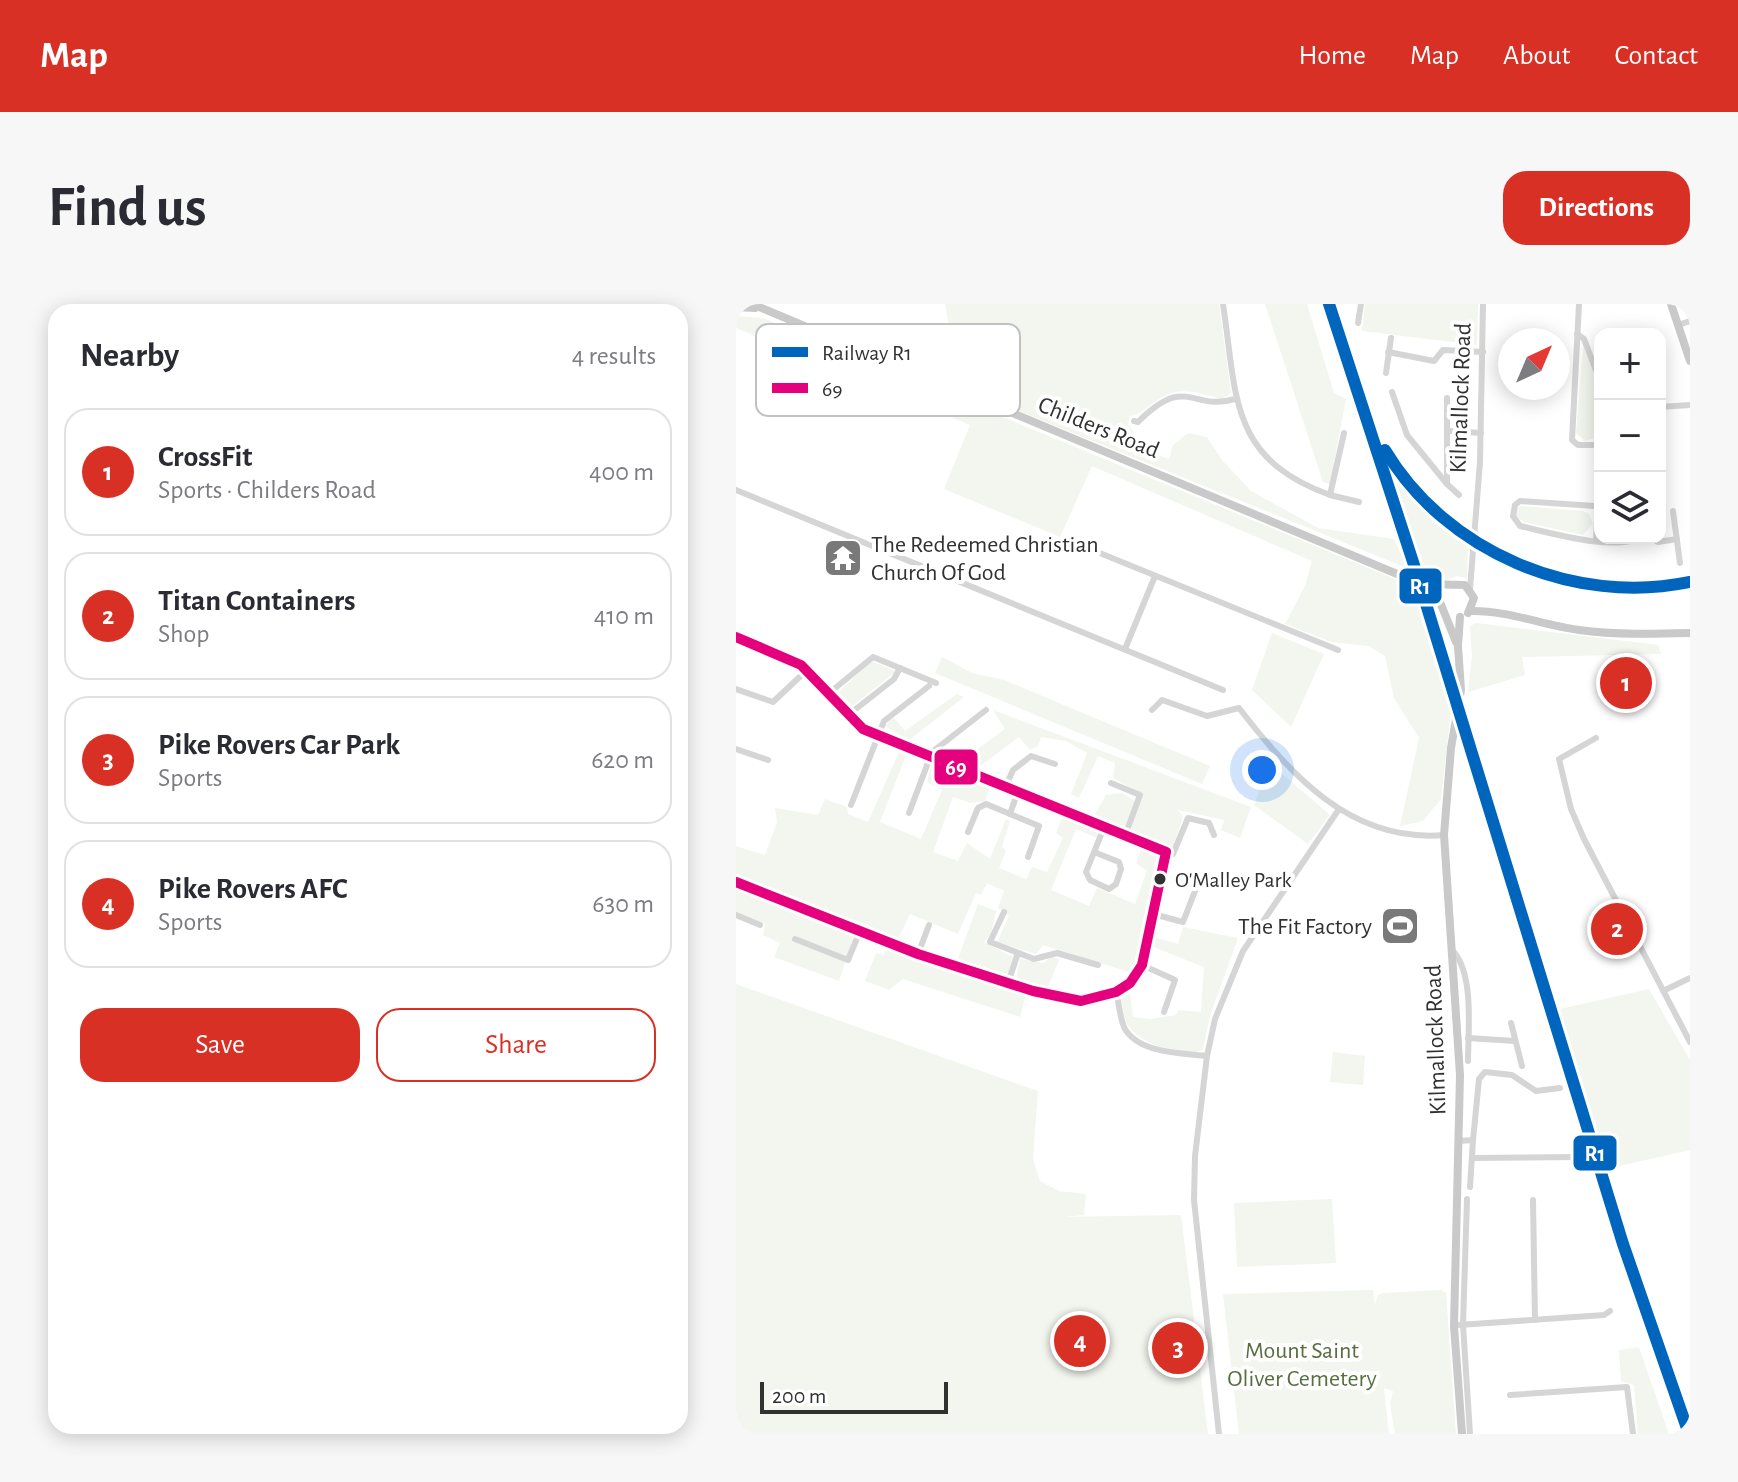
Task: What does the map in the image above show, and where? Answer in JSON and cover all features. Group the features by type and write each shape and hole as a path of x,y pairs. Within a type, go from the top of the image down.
{"main road":[{"path":"1671,304 1690,361"},
{"name":"Childers Road","path":"736,307 756,306 799,324"},
{"name":"Childers Road","path":"1019,416 1421,584 1448,585"},
{"path":"1502,613 1461,583 1448,585 1442,606 1460,617 1470,611 1502,613 1579,630 1639,635 1690,633"},
{"name":"Childers Road","path":"1421,584 1442,606"},
{"path":"1470,611 1472,592"},
{"name":"Kilmallock Road","path":"1442,606 1458,646"},
{"name":"Kilmallock Road","path":"1460,617 1461,690 1449,760 1444,835 1460,1075 1458,1326 1463,1390 1462,1434"}],"street":[{"path":"1223,304 1235,399 1250,434 1275,467 1306,486 1359,502"},
{"path":"1358,323 1361,304"},
{"name":"Kilmallock Road","path":"1472,592 1480,462 1483,304"},
{"path":"1579,304 1572,440 1578,445 1594,445"},
{"path":"1678,325 1690,321"},
{"path":"1577,334 1584,339 1594,365"},
{"path":"1386,373 1391,338"},
{"path":"1388,352 1434,361 1443,350 1483,352"},
{"path":"1392,392 1407,435 1459,495"},
{"path":"1134,421 1138,422 1172,397 1195,396 1218,402 1235,399"},
{"path":"1447,398 1447,484"},
{"path":"1666,407 1690,405"},
{"path":"1449,431 1481,433"},
{"path":"1330,495 1344,433"},
{"path":"736,490 1223,690"},
{"path":"1594,506 1520,501 1515,505 1513,516 1520,526 1594,541"},
{"path":"1673,511 1680,563"},
{"path":"1666,541 1677,539"},
{"path":"1085,547 1338,650"},
{"path":"1125,649 1155,576"},
{"path":"736,637 794,661 807,670 847,716 878,737 1126,833 1166,852 1173,854 1188,818 1209,823 1214,835"},
{"path":"828,694 870,658 932,684 886,719 851,805"},
{"path":"847,716 894,679 900,668"},
{"path":"736,689 773,702 807,670"},
{"path":"1152,710 1162,700 1207,716 1239,708 1279,760 1339,809 1365,825 1397,834 1444,835"},
{"path":"909,813 930,757 986,710"},
{"path":"1596,738 1565,753 1558,765 1584,839 1690,1042"},
{"path":"736,749 768,760"},
{"path":"1006,786 1013,770 1031,756 1055,764"},
{"path":"1111,783 1140,795 1126,833"},
{"path":"1010,814 1018,791"},
{"path":"968,832 978,808 986,804 1039,826 1028,857"},
{"path":"1219,1434 1194,1200 1196,1141 1207,1056 1215,1019 1243,951 1339,809"},
{"path":"1094,852 1119,862 1121,869 1116,884 1109,889 1090,880 1086,872 1094,852 1105,825"},
{"path":"736,882 918,954 1075,1001 1116,992 1130,983 1142,965 1166,852"},
{"path":"1153,914 1183,922 1195,891"},
{"path":"1004,912 990,942 1044,959 1057,953 1098,965"},
{"path":"736,915 760,925"},
{"path":"918,954 929,925"},
{"path":"795,939 848,960 860,931"},
{"path":"1451,949 1460,963 1467,995 1468,1061"},
{"path":"1008,983 1018,953"},
{"path":"1142,965 1172,976 1175,980 1164,1012"},
{"path":"1663,991 1690,978"},
{"path":"1116,992 1125,1029 1136,1040 1153,1049 1207,1056"},
{"path":"1456,997 1467,995"},
{"path":"1511,1023 1522,1066"},
{"path":"1468,1038 1515,1041"},
{"path":"1470,1187 1482,1074 1512,1075 1536,1091 1560,1088"},
{"path":"1458,1141 1473,1140"},
{"path":"1473,1158 1579,1157"},
{"path":"1460,1253 1467,1199"},
{"path":"1533,1200 1535,1320"},
{"path":"1458,1326 1610,1311"},
{"path":"1510,1395 1627,1387 1633,1434"},
{"path":"1463,1390 1470,1434"}],"green space":[{"path":"945,304 1219,304 1231,393 1222,399 1185,391 1164,396 1130,416 1128,424 1137,438 1135,447 1169,459 1173,445 1188,433 1207,437 1222,460 1251,491 1318,528 1394,539 1407,568 1020,412 1020,324 949,324"},
{"path":"1265,304 1307,304 1334,393 1346,399 1330,484 1323,482"},
{"path":"1365,304 1478,304 1477,345 1362,331"},
{"path":"736,316 763,318 778,324 756,324 756,336 736,328"},
{"path":"1583,344 1594,374 1594,438 1585,441 1576,433"},
{"path":"948,416 1000,416 1412,586 1451,710 1441,799 1423,821 1400,826 1419,738 1394,698 1385,656 1368,646 1332,642 1285,624 1305,586 1312,561 1092,466 1060,537 944,489 970,425"},
{"path":"1374,438 1415,496 1468,543 1467,578 1457,576 1443,582 1423,579"},
{"path":"1521,506 1583,511 1589,514 1593,524 1583,535 1524,522 1516,516 1516,509"},
{"path":"1476,623 1658,645 1661,654 1522,657 1525,675 1468,692 1472,656 1470,626"},
{"path":"1272,633 1324,654 1291,727 1252,690"},
{"path":"942,657 972,673 1004,680 1210,766 1202,784 935,673"},
{"path":"871,661 895,671 851,707 838,693"},
{"path":"957,694 964,697 908,741 885,726 893,717 905,731"},
{"path":"993,710 1251,807 1240,838 1221,830 1224,820 1178,810 1183,817 1173,847 1131,830 1142,794 1113,778 1115,763 1098,756 1079,798 1071,794 1087,753 1066,741 1041,737 1038,746 1030,750 1019,737 976,769 961,761 1005,729"},
{"path":"900,750 907,753 880,822 921,839 942,790 927,782 932,763 990,787 985,801 971,803 953,797 933,852 958,861 967,843 990,859 1006,819 1010,821 1002,846 1006,851 999,868 1026,879 1032,867 1047,872 1063,838 1056,833 1063,816 1099,830 1097,838 1076,829 1051,890 1089,906 1097,888 1135,904 1147,871 1136,863 1142,847 1157,854 1132,973 1043,945 1036,954 997,942 1009,916 998,908 1004,891 987,883 981,895 976,893 958,934 910,914 898,939 736,876 736,846 765,855 777,822 775,808 818,815 825,799 847,807 848,814 868,822"},
{"path":"1280,772 1330,815 1308,844 1254,805 1263,781"},
{"path":"1122,793 1135,801 1124,829 1094,816 1106,795"},
{"path":"736,888 855,932 839,981 774,957 780,943 763,935 765,924 736,913"},
{"path":"978,904 996,911 991,933 984,942 1014,958 1007,976 957,961"},
{"path":"1183,927 1238,938 1210,1016 1203,1050 1194,1052 1173,1051 1141,1038 1127,1024 1121,999 1130,993 1133,1017 1150,1019 1176,1015 1178,1010 1201,1012 1204,967 1151,946 1154,937 1178,944"},
{"path":"889,948 1027,991 1020,1017 903,979 889,990 865,981 876,953 883,955"},
{"path":"1052,956 1059,960 1047,989 1016,979 1020,959 1044,963"},
{"path":"736,984 1038,1091 1033,1159 1040,1181 1059,1191 1086,1194 1084,1215 1063,1217 1181,1215 1208,1434 736,1434"},
{"path":"1649,989 1690,1060 1690,1150 1606,1169 1560,1009"},
{"path":"1333,1052 1365,1056 1363,1085 1330,1082"},
{"path":"1332,1199 1336,1263 1237,1267 1234,1203"},
{"name":"Mount Saint Oliver Cemetery","path":"1373,1290 1375,1304 1378,1295 1383,1293 1441,1290 1446,1293 1456,1434 1395,1434 1390,1404 1393,1391 1384,1388 1389,1434 1239,1434 1223,1294"},
{"path":"1639,1347 1669,1434 1638,1434 1634,1385 1621,1381 1619,1350"}],"rail line":[{"name":"R1","path":"1329,304 1414,565 1623,1244 1689,1434"},
{"name":"R1","path":"1385,450 1411,486 1442,517 1478,543 1517,563 1559,578 1602,586 1646,587 1690,582"}],"transit line":[{"name":"69","path":"736,637 801,665 863,729 1166,852 1142,965 1130,983 1116,992 1081,1001 1033,991 918,954 736,882"}],"place":[{"name":"The Redeemed Christian Church Of God","path":"843,558"},
{"name":"CrossFit","path":"1626,683"},
{"name":"O'Malley Park","path":"1160,879"},
{"name":"The Fit Factory","path":"1400,926"},
{"name":"Titan Containers","path":"1617,929"},
{"name":"Pike Rovers AFC","path":"1080,1341"},
{"name":"Pike Rovers Car Park","path":"1178,1348"}]}
